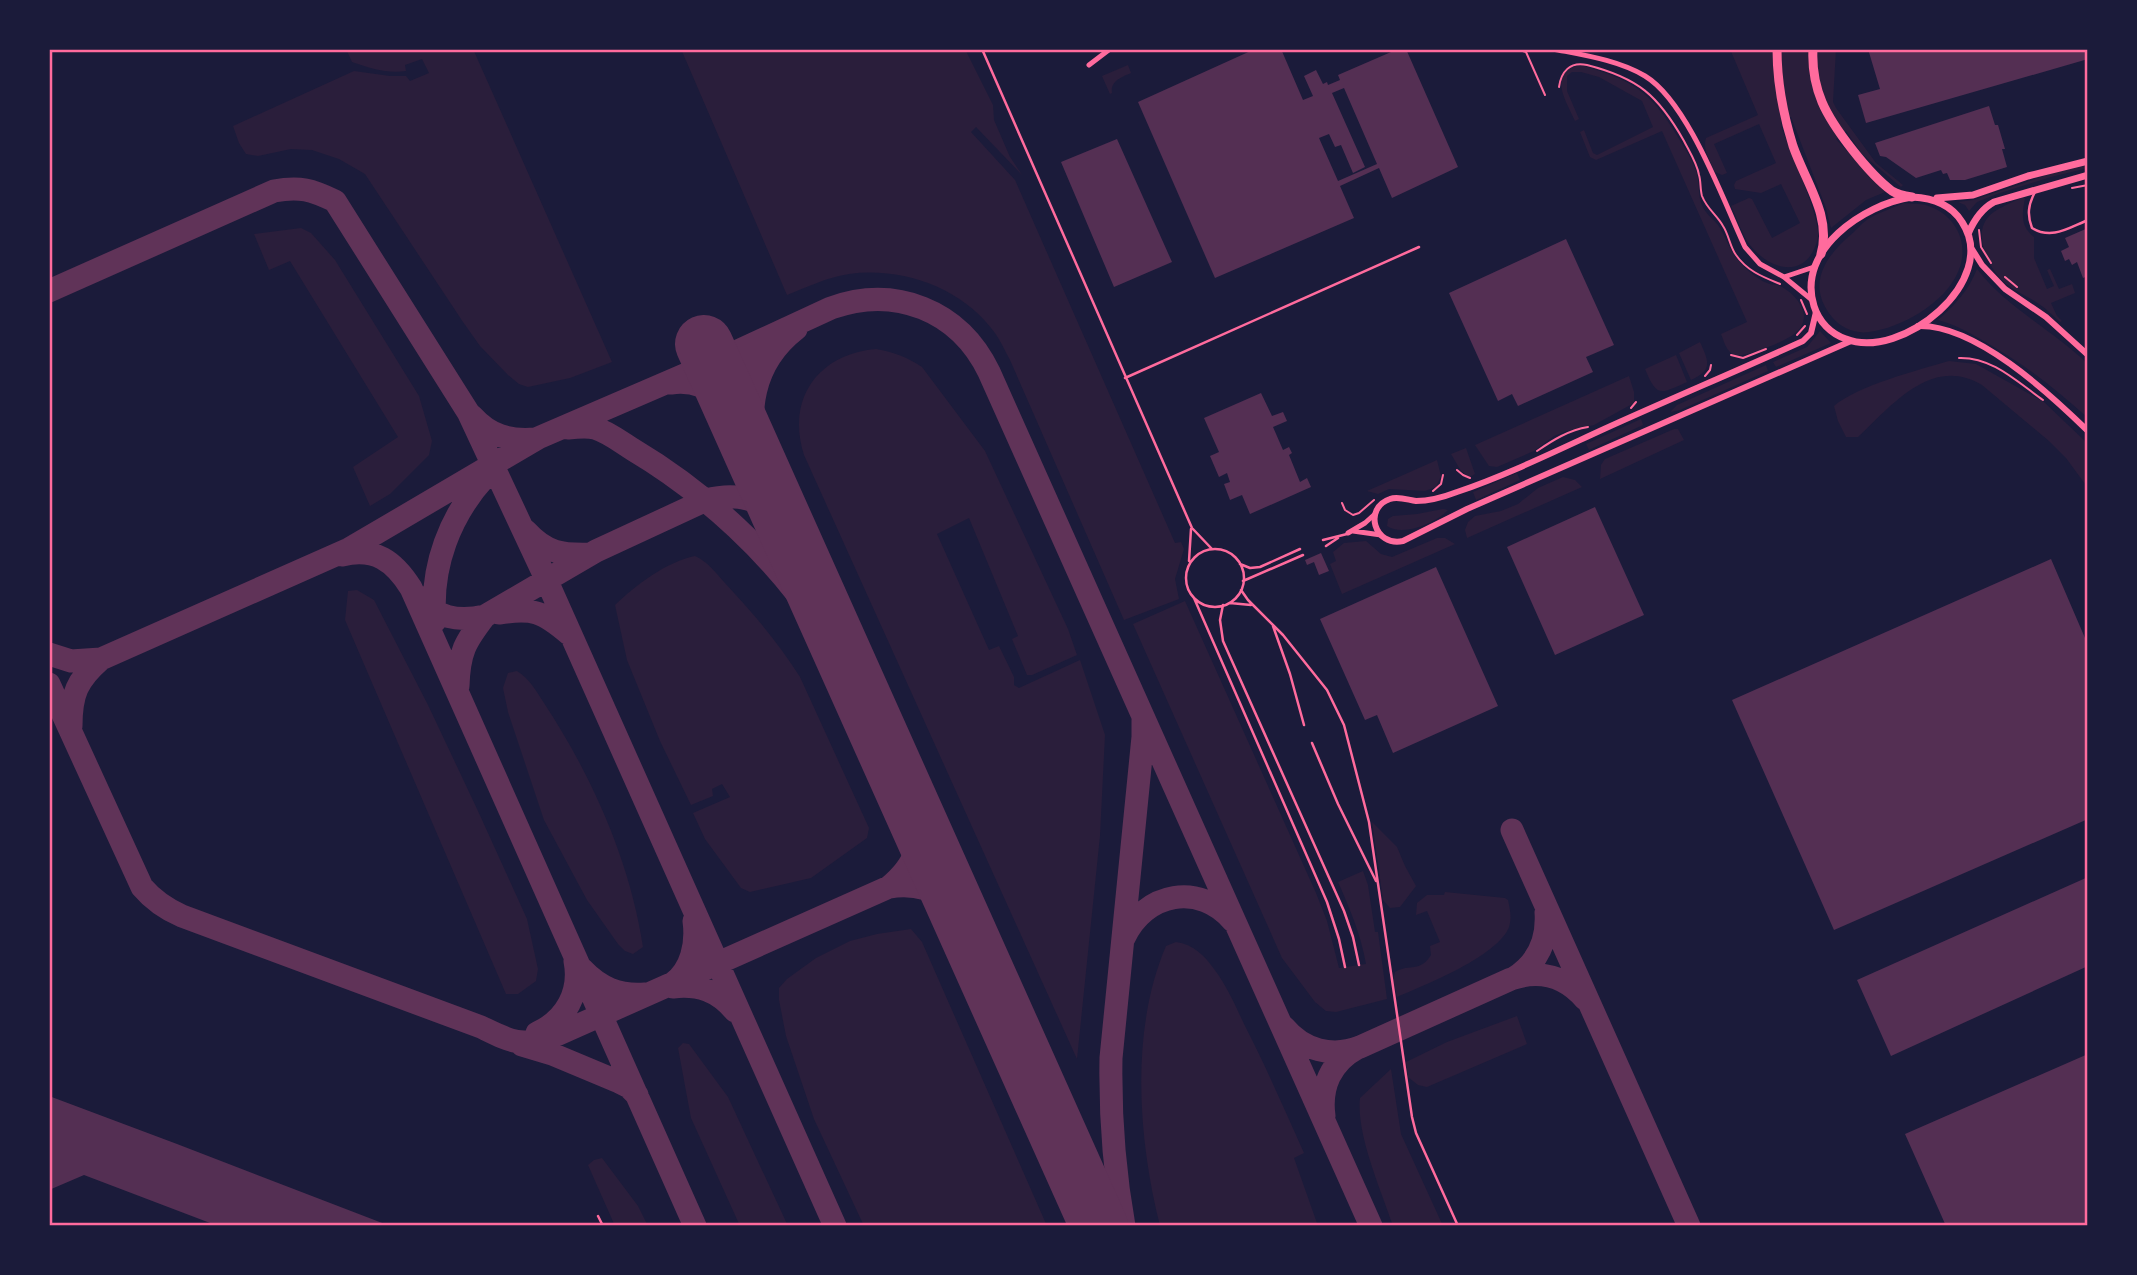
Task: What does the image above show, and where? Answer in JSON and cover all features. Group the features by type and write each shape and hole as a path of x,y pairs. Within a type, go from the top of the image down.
{"highway":[{"path":"1777,49 1780,93 1787,127 1824,222 1821,254"},
{"path":"1813,49 1816,85 1832,121 1854,151 1886,186 1898,194 1917,197"}],"main road":[{"path":"1917,197 1943,203 1962,221 1972,249 1967,276 1958,290 1935,313 1917,326 1880,342 1851,341 1838,336 1812,313 1810,286 1814,267 1821,254 1854,220 1889,202 1917,197 1973,195 2028,176 2088,161"},
{"path":"1968,233 1976,217 1987,206 2088,175"}],"street":[{"path":"1088,65 1110,49"},
{"path":"1553,49 1617,64 1646,76 1668,95 1683,116 1745,247 1760,264 1784,277 1812,300"},
{"path":"1972,249 1982,265 2005,289 2046,317 2088,355"},
{"path":"1784,277 1814,267"},
{"path":"1381,536 1375,526 1375,514 1389,499 1438,499 1461,491 1803,341 1811,332 1812,313"},
{"path":"1917,326 1944,328 2008,362 2088,431"},
{"path":"1347,534 1381,536 1392,542 1403,541 1469,508 1851,341"},
{"path":"1347,534 1375,514"}],"lane":[{"path":"982,49 1192,528 1212,549"},
{"path":"2036,189 2028,208 2032,228 2050,235 2088,219"},
{"path":"1125,378 1419,247"},
{"path":"1192,528 1186,582 1189,591 1327,902 1345,967"},
{"path":"1324,540 1347,534"},
{"path":"1326,546 1347,534"},
{"path":"1189,564 1199,553 1212,549 1228,552 1240,564 1250,568 1260,567 1300,550"},
{"path":"1243,581 1303,555"},
{"path":"1194,598 1208,606 1223,606 1229,603 1241,590 1243,581 1240,564"},
{"path":"1241,590 1272,622 1327,690 1344,725 1369,822 1414,1126 1458,1226"},
{"path":"1229,603 1254,606"},
{"path":"1223,606 1220,620 1223,641 1344,911 1359,965"},
{"path":"1272,622 1304,725"},
{"path":"1312,743 1377,884"},
{"path":"598,1216 603,1226"}],"path":[{"path":"1516,49 1526,52 1545,94"},
{"path":"1559,87 1564,69 1580,63 1612,72 1655,98 1670,116 1688,148 1699,174 1702,194 1711,213 1722,224 1736,255 1762,278 1786,287"},
{"path":"2067,190 2088,185"},
{"path":"1979,228 1981,247 1996,268"},
{"path":"2004,277 2020,290"},
{"path":"1793,338 1802,330 1812,313 1801,301"},
{"path":"1731,355 1743,358 1768,348"},
{"path":"1959,358 1985,360 2047,403"},
{"path":"1705,376 1711,365"},
{"path":"1630,410 1636,402"},
{"path":"1535,453 1554,439 1579,428 1595,426"},
{"path":"1457,470 1467,478 1477,477"},
{"path":"1432,492 1441,484 1443,475"},
{"path":"1342,503 1348,513 1357,514"}],"shaded area":[{"path":"346,49 473,49 612,362 570,378 528,387 519,384 480,346 365,174 339,159 312,150 291,149 258,156 246,154 233,126 354,71 406,76 410,81 429,73 422,59 405,65 406,71 385,71 352,62"},
{"path":"681,49 965,49 993,105 994,120 1010,157 1022,175 976,127 971,132 1015,180 1175,543 1181,542 1184,549 1175,579 1179,599 1124,620 1010,360 999,339 978,313 945,291 927,283 888,274 849,274 833,277 787,295"},
{"path":"1730,49 1836,49 1833,102 1876,163 1903,185 1901,187 1862,154 1846,131 1836,139 1885,192 1866,200 1831,228 1791,117 1781,119 1782,129 1818,228 1813,251 1807,260 1798,265 1779,266 1759,254 1744,236 1731,206 1752,199 1772,238 1800,223 1781,184 1761,193 1735,189 1736,181 1776,163 1759,124 1714,144 1727,173 1722,175 1715,172 1706,151 1706,138 1758,115"},
{"path":"1128,65 1131,73 1115,82 1110,94 1102,76"},
{"path":"1581,65 1637,88 1657,106 1690,157 1703,207 1718,226 1735,256 1755,276 1768,284 1782,287 1798,302 1804,316 1796,332 1783,341 1756,352 1735,355 1729,351 1721,334 1747,322 1662,131 1596,160 1590,157 1580,132 1584,130 1593,153 1597,155 1653,127 1642,101 1599,77 1581,72 1572,72 1567,76 1567,91 1579,119 1575,121 1564,96 1561,80 1570,68"},
{"path":"2088,165 2088,168 1997,194 1977,202 1969,211 1965,205 1958,202 1973,200 2053,173"},
{"path":"2023,197 2024,224 2034,237 2034,258 2047,289 2054,286 2047,270 2050,269 2059,289 2072,284 2075,293 2051,303 2062,321 2060,322 2042,306 2002,281 1990,264 1984,249 1983,226 1989,216"},
{"path":"1904,203 1931,207 1954,225 1962,242 1963,252 1958,272 1933,304 1908,319 1881,330 1859,332 1849,329 1836,321 1824,305 1820,293 1822,271 1835,250 1864,222"},
{"path":"301,228 311,233 335,260 419,396 432,441 429,455 390,494 370,506 353,467 398,437 290,261 269,270 254,234"},
{"path":"1977,269 2002,296 2088,364 2088,418 2011,358 1966,331 1938,320 1961,297"},
{"path":"1820,331 1831,343 1776,367 1773,362 1807,347"},
{"path":"1700,342 1707,365 1703,373 1691,380 1679,353"},
{"path":"876,349 900,355 922,367 985,451 1068,629 1077,655 1027,675 1012,639 1018,636 969,518 937,534 989,650 999,646 1014,677 1014,685 1019,688 1080,660 1105,735 1100,836 1077,1059 804,455 800,416 804,398 812,383 823,370 838,360"},
{"path":"1676,355 1687,382 1665,391 1656,389 1645,369"},
{"path":"1949,361 1976,364 2044,402 2088,444 2088,488 2066,458 2049,441 1982,385 1964,377 1946,376 1914,388 1858,437 1846,437 1834,406 1872,385"},
{"path":"1766,365 1768,371 1670,412 1677,405"},
{"path":"1629,376 1634,403 1594,425 1554,436 1534,451 1497,467 1489,466 1475,445"},
{"path":"1641,419 1643,425 1589,450 1586,444"},
{"path":"1678,429 1684,440 1600,479 1601,465 1605,459"},
{"path":"1466,448 1475,474 1470,477 1461,471 1451,454"},
{"path":"1437,460 1441,476 1436,487 1425,491 1389,489 1378,494 1367,491"},
{"path":"1517,473 1520,480 1476,500 1473,492"},
{"path":"1563,477 1575,480 1582,487 1467,538 1465,530 1468,522 1475,516 1501,511 1518,504 1538,488"},
{"path":"1448,510 1436,520 1419,527 1402,530 1387,526 1388,519 1393,516"},
{"path":"1437,538 1445,538 1455,544 1342,594 1330,564 1336,561 1333,552 1344,543 1366,541 1381,554 1392,557"},
{"path":"695,556 711,568 755,616 800,677 869,828 867,838 811,878 750,892 741,888 705,839 693,813 730,797 722,784 712,789 713,796 691,805 660,741 627,660 615,605 652,575 673,563"},
{"path":"357,590 374,600 428,705 527,919 538,969 536,981 518,994 506,994 345,620 348,591"},
{"path":"1185,601 1316,893 1327,921 1339,968 1366,964 1358,932 1338,882 1363,871 1368,885 1375,932 1378,932 1387,999 1336,1012 1326,1011 1315,1002 1282,958 1133,624"},
{"path":"517,671 532,686 562,731 607,820 619,851 637,915 643,947 633,954 618,944 587,900 544,820 508,712 503,688 508,673"},
{"path":"1372,822 1397,847 1416,886 1400,907 1390,908 1383,900"},
{"path":"1445,892 1505,898 1510,910 1509,927 1502,938 1476,959 1397,997 1393,980 1395,972 1423,964 1431,955 1430,946 1440,942 1427,911 1416,915 1417,903 1427,895 1444,895"},
{"path":"911,929 922,942 1047,1226 864,1226 814,1119 786,1036 779,988 816,958 850,941"},
{"path":"1176,942 1188,945 1203,955 1231,997 1304,1153 1294,1158 1318,1226 1160,1226 1152,1192 1143,1121 1142,1049 1155,979 1166,946"},
{"path":"1517,1016 1527,1044 1427,1087 1418,1085 1408,1077 1406,1062 1447,1042"},
{"path":"683,1043 689,1044 728,1097 788,1226 740,1226 691,1118 678,1048"},
{"path":"1391,1069 1401,1134 1443,1226 1393,1226 1370,1162 1362,1128 1360,1098"},
{"path":"602,1158 638,1206 648,1226 615,1226 588,1165"}],"building":[{"path":"1255,49 1281,49 1303,100 1313,96 1304,76 1316,70 1323,84 1327,82 1328,85 1340,80 1338,75 1398,49 1406,49 1458,167 1392,198 1379,168 1340,186 1354,218 1215,278 1138,102","holes":["1344,88 1377,164 1338,181 1319,138 1329,134 1335,147 1341,145 1353,173 1365,167 1332,93"]},
{"path":"1868,49 2088,49 2088,59 1866,123 1858,95 1880,89"},
{"path":"1989,106 1995,125 1998,125 2007,167 1965,180 1950,180 1947,173 1943,174 1941,170 1916,178 1886,157 1880,156 1875,143"},
{"path":"1117,139 1172,262 1114,287 1061,162"},
{"path":"2088,228 2088,276 2083,278 2077,262 2072,265 2069,259 2065,261 2061,251 2069,247 2065,238"},
{"path":"1566,239 1614,345 1586,357 1593,372 1518,406 1512,394 1498,401 1449,293"},
{"path":"1261,393 1272,416 1283,412 1287,421 1273,427 1283,450 1289,447 1292,453 1289,455 1300,482 1307,478 1311,487 1250,514 1242,495 1230,500 1224,484 1230,482 1227,473 1219,477 1210,456 1219,452 1204,418"},
{"path":"1595,507 1644,615 1555,655 1507,547"},
{"path":"1321,553 1329,571 1319,575 1314,562 1307,565 1305,560"},
{"path":"2051,559 2088,645 2088,819 1834,930 1732,700"},
{"path":"1436,567 1498,706 1393,753 1377,715 1365,720 1320,619"},
{"path":"2088,877 2088,966 1891,1056 1857,980"},
{"path":"2088,1054 2088,1226 1946,1226 1905,1134"},
{"path":"49,1096 390,1226 218,1226 84,1175 49,1190"}],"taxiway":[{"path":"49,291 274,191 306,190 335,201 468,412 547,581 835,1226"},
{"path":"49,654 71,661 101,659 349,549 538,438 831,308 878,300 923,308 943,318 961,333 989,372 1371,1226"},
{"path":"758,465 753,427 756,391 769,358 796,329"},
{"path":"738,418 734,397 735,378 743,360 756,344"},
{"path":"671,383 699,385 720,398 748,443"},
{"path":"472,416 500,436 535,439"},
{"path":"568,428 592,427 610,435 686,485 737,528 782,575 802,601 827,636 864,701"},
{"path":"435,621 436,581 445,543 462,508 486,476"},
{"path":"417,596 440,614 457,618 485,616 596,551 706,500 720,497 754,501 773,514 790,534"},
{"path":"526,531 541,544 555,551 591,554"},
{"path":"342,555 364,553 382,558 398,570 411,588 695,1226"},
{"path":"499,613 537,613 569,634"},
{"path":"458,686 464,648 485,616"},
{"path":"71,726 72,705 77,688 101,659"},
{"path":"49,684 142,887 155,900 182,916 515,1041 531,1042 552,1037 889,887 925,889 941,896 956,908"},
{"path":"1124,1226 1113,1142 1111,1058 1143,721"},
{"path":"889,887 906,870 914,854 917,835 913,811"},
{"path":"1512,830 1689,1226"},
{"path":"1124,938 1133,922 1145,910 1174,898 1190,897 1205,901 1220,909 1233,921"},
{"path":"1514,978 1529,965 1540,950 1545,932 1546,912"},
{"path":"672,984 679,978 692,956 694,921"},
{"path":"537,1033 556,1021 569,1004 576,984 575,961"},
{"path":"582,969 610,989 627,994 645,994"},
{"path":"1284,1027 1309,1046 1339,1052 1360,1047 1522,976 1542,975 1561,980 1585,999"},
{"path":"673,987 707,990 722,998 735,1011"},
{"path":"522,1045 552,1054 619,1082 637,1095"},
{"path":"1324,1116 1324,1095 1329,1076 1340,1060 1357,1048"}],"runway":[{"path":"704,344 1099,1226"}]}
